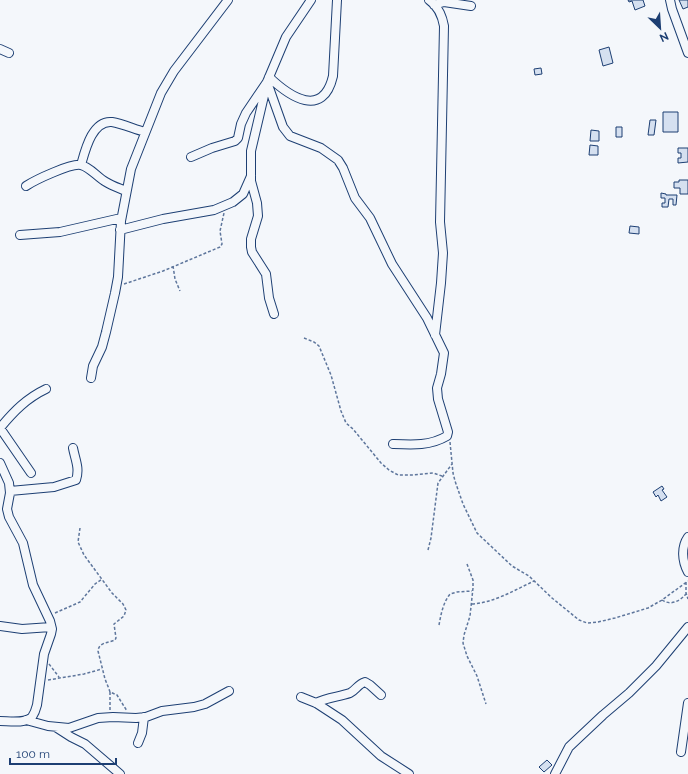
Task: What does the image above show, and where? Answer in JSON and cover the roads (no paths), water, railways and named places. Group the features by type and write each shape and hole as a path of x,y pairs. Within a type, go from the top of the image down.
{"street":[{"path":"91,378 93,366 102,347 116,287 121,218 131,169 161,93 174,71 228,0"},
{"path":"274,314 269,298 266,274 251,247 251,240 258,216 257,203 251,175 251,151 268,80 286,37 311,0"},
{"path":"268,80 285,91 307,101 322,98 327,94 331,87 333,76 337,0"},
{"path":"670,0 688,53"},
{"path":"432,3 444,2 472,6"},
{"path":"432,3 438,9 444,26 440,222 443,253 442,283 435,335"},
{"path":"0,49 9,53"},
{"path":"191,156 230,143 238,138 241,124 246,113 268,80"},
{"path":"268,80 286,132 290,136 321,148 338,160 343,168 355,198 370,218 392,264 414,297 444,353 437,388 438,400 448,434 443,439 432,443 420,445 393,444"},
{"path":"81,165 91,135 102,124 111,122 145,132"},
{"path":"26,186 36,180 54,173 76,165 81,165 106,182 126,191"},
{"path":"120,230 163,219 214,210 238,199 251,175"},
{"path":"20,235 60,232 121,218"},
{"path":"31,473 0,428 23,403 46,389"},
{"path":"10,491 54,488 76,480 78,475 78,465 73,448"},
{"path":"0,463 9,483 10,491 7,509 9,518 23,543 33,585 47,616 52,634 47,643 43,660 37,705 32,717 16,722 0,721"},
{"path":"688,537 685,542 683,557 688,572"},
{"path":"0,626 22,629 51,627"},
{"path":"555,774 569,747 629,693 656,666 688,628"},
{"path":"316,703 352,692 359,685 365,682 370,684 381,695"},
{"path":"26,720 57,727 69,728 98,718 144,717 162,710 182,709 205,704 228,691"},
{"path":"301,697 316,703 342,720 381,756 409,774"},
{"path":"681,752 688,703"},
{"path":"138,743 142,733 144,717"},
{"path":"57,727 71,738 85,744 120,774"}]}
